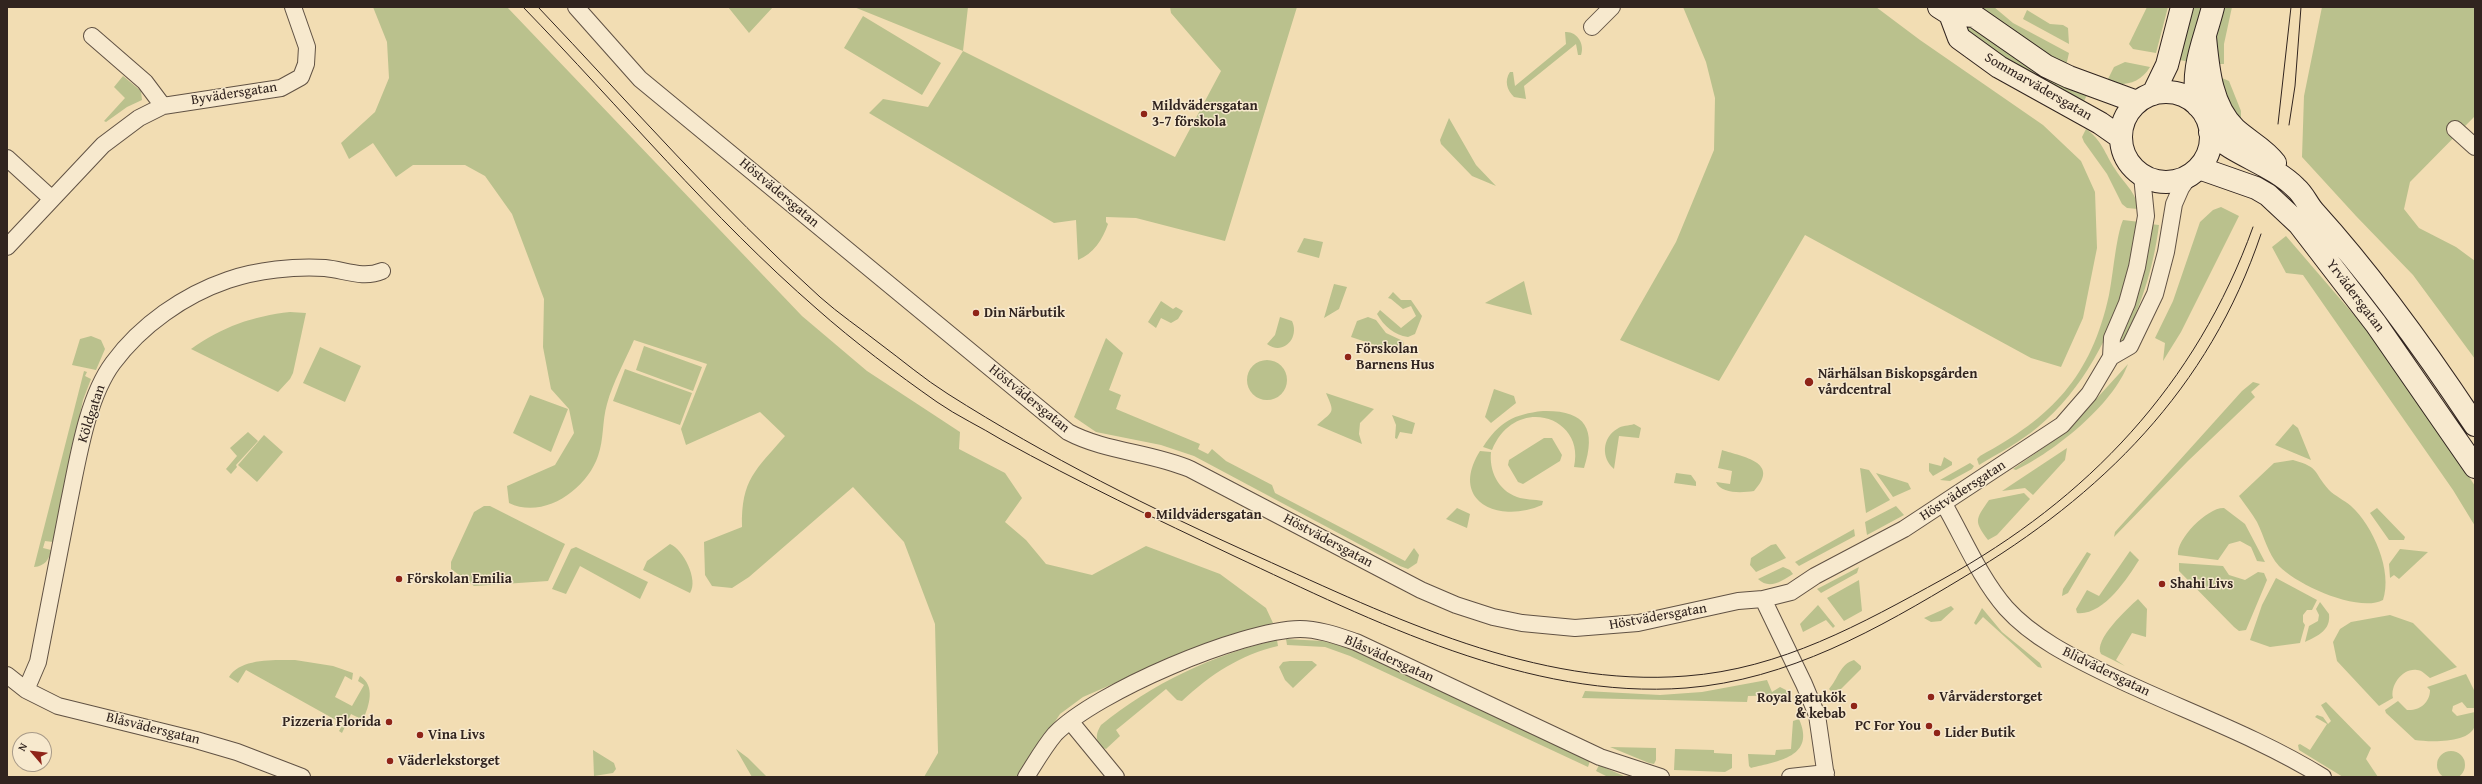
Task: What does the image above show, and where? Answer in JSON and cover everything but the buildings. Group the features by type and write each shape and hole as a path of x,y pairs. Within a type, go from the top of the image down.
{"street":[{"name":"Byvädersgatan","path":"7,247 115,133 139,118 164,106 281,88 301,77 306,64 307,48 293,7"},
{"name":"Höstvädersgatan","path":"576,7 640,79 1068,432 1088,442 1154,456 1190,469 1421,590 1456,605 1507,620 1575,628 1609,627 1652,621 1738,601 1763,599 1791,592 1815,576 1904,529 2062,425 2089,394 2111,357 2112,338 2127,303 2143,236 2146,216 2142,176"},
{"path":"1592,27 1612,7"},
{"path":"2182,7 2167,65 2145,98 2126,115 2120,137 2126,160 2142,176 2156,182 2170,182 2195,172 2209,151 2210,132 2206,118 2198,106 2194,87 2195,71 2213,7"},
{"name":"Sommarvädersgatan","path":"1944,10 1974,16 2046,66 2097,89 2145,98"},
{"name":"Sommarvädersgatan","path":"1944,10 1959,38 1999,67 2100,123 2120,137"},
{"path":"92,36 145,82 164,106"},
{"path":"2205,37 2208,73 2224,116 2234,128 2270,156 2283,176"},
{"path":"2145,98 2167,92 2180,94 2198,106"},
{"path":"2455,129 2475,147"},
{"name":"Yrvädersgatan","path":"2210,132 2238,152 2283,176 2304,196 2308,205 2344,245 2404,324 2475,425"},
{"path":"7,158 52,199"},
{"name":"Höstvädersgatan","path":"2111,357 2130,346 2155,294 2166,252 2174,204 2181,188 2195,172"},
{"name":"Yrvädersgatan","path":"2195,172 2256,188 2268,195 2299,224 2376,324 2475,467"},
{"name":"Köldgatan","path":"26,690 38,662 78,461 91,410 98,391 112,364 120,354 140,331 159,316 176,305 228,280 278,271 308,269 327,268 371,275 382,271"},
{"name":"Blidvädersgatan","path":"1944,504 1992,590 2007,609 2058,649 2127,684 2282,752 2323,777"},
{"path":"1763,599 1804,684 1816,715 1826,775 1790,777"},
{"name":"Blåsvädersgatan","path":"1026,777 1046,746 1070,721 1116,692 1227,644 1280,631 1314,630 1356,642 1600,757 1661,777"},
{"name":"Blåsvädersgatan","path":"7,675 26,690 58,706 196,740 237,752 302,777"},
{"path":"1070,721 1116,777"}],"green space":[{"path":"373,7 507,7 802,316 867,371 960,432 959,449 1005,473 1022,498 1005,522 1026,540 1046,564 1092,575 1146,546 1220,574 1266,608 1273,623 1154,666 1083,697 1060,714 1019,777 924,777 938,753 935,624 904,542 853,487 749,577 732,588 712,586 705,575 704,542 742,527 744,497 752,476 785,436 760,412 686,445 681,429 707,364 634,340 616,380 605,410 598,456 584,480 574,490 550,504 536,507 522,507 509,503 507,486 555,465 574,433 569,409 551,389 543,347 544,299 512,214 485,176 465,165 413,165 396,177 373,143 349,159 341,143 375,112 389,78 387,42"},
{"path":"728,7 773,7 749,33"},
{"path":"854,7 968,7 963,51"},
{"path":"1170,7 1297,7 1225,241 1136,218 1106,217 1106,222 1108,224 1097,245 1088,254 1078,260 1076,220 1054,223 869,113 883,99 928,107 963,51 1175,157 1221,71 1171,13"},
{"path":"1683,7 1876,7 1920,40 2043,125 2081,161 2095,192 2097,248 2083,318 2061,367 2031,358 1805,235 1719,381 1620,340 1676,242 1714,150 1715,98 1706,62"},
{"path":"1974,7 1994,7 2013,23 2069,53 2066,66"},
{"path":"2147,7 2168,7 2156,53 2133,49 2129,44"},
{"path":"2192,7 2202,7 2189,62 2180,60"},
{"path":"2222,7 2232,7 2224,44 2224,64 2216,64 2216,35"},
{"path":"2322,7 2475,7 2475,116 2410,182 2404,209 2419,228 2456,247 2475,261 2475,359 2413,275 2302,157 2304,96"},
{"path":"2027,10 2050,24 2063,25 2068,28 2069,44 2023,19"},
{"path":"863,16 941,63 922,95 844,48"},
{"path":"1962,18 2088,93 2084,101 2034,78 1969,35"},
{"path":"1565,32 1573,34 1579,39 1582,47 1581,55 1578,55 1576,44 1524,86 1526,99 1514,97 1507,85 1507,79 1510,72 1513,72 1515,86 1566,44"},
{"path":"2125,62 2150,67 2141,77 2131,82 2125,84 2106,83 2114,67"},
{"path":"123,76 141,91 142,100 127,107 106,122 104,121 125,98 114,87"},
{"path":"2217,76 2229,81 2241,111 2241,124 2238,123"},
{"path":"1449,118 1476,165 1496,186 1472,176 1441,144 1440,140"},
{"path":"2086,129 2100,143 2118,174 2132,192 2138,209 2127,208 2122,204 2107,174 2084,142 2082,137"},
{"path":"2221,207 2239,216 2181,332 2163,361 2165,343 2155,338 2173,301 2200,222 2213,210"},
{"path":"2123,220 2140,222 2133,265 2114,320 2094,360 2069,396 2038,427 2024,438 1979,465 1977,459 1980,456 2028,426 2048,410 2065,392 2079,372 2091,349 2101,324 2109,295"},
{"path":"2150,224 2159,225 2153,258 2140,304 2120,350 2113,347"},
{"path":"2286,236 2366,329 2444,438 2475,486 2475,526 2453,490 2303,275 2286,273 2272,247"},
{"path":"1304,238 1323,242 1319,258 1297,252"},
{"path":"1524,281 1532,315 1485,303"},
{"path":"1334,284 1347,287 1339,309 1324,318"},
{"path":"1393,292 1401,300 1411,300 1422,316 1415,334 1408,337 1394,332 1377,314 1380,310 1401,328 1416,316 1411,306 1403,309 1388,298"},
{"path":"1161,301 1173,309 1176,307 1183,311 1178,319 1171,323 1161,318 1156,328 1148,322"},
{"path":"290,312 306,313 293,373 290,379 278,392 191,349 214,334 238,324 263,316"},
{"path":"1280,317 1292,321 1294,333 1292,339 1288,343 1279,348 1267,344 1275,335"},
{"path":"1368,317 1376,320 1386,333 1403,341 1405,355 1351,337 1357,321"},
{"path":"91,336 101,340 105,349 96,370 72,365 80,339"},
{"path":"1106,338 1123,353 1109,390 1121,395 1116,409 1200,444 1198,449 1208,454 1212,449 1226,461 1272,485 1275,493 1405,561 1414,548 1419,555 1417,563 1408,569 1400,566 1194,456 1161,445 1096,432 1074,417"},
{"path":"644,346 702,367 693,391 636,370"},
{"path":"320,347 361,366 345,402 303,383"},
{"path":"1267,360 1281,366 1287,380 1281,394 1267,400 1253,394 1247,380 1253,366"},
{"path":"2128,364 2110,395 2081,426 2047,452 2016,470 2013,469 2067,431"},
{"path":"625,369 692,393 680,425 613,401"},
{"path":"84,371 87,372 85,376 91,379 83,400 53,542 45,541 43,548 51,550 50,554 48,560 44,564 34,567"},
{"path":"2253,382 2260,384 2251,392 2255,397 2188,461 2114,537 2115,532 2242,391"},
{"path":"1494,389 1514,396 1516,403 1491,423 1485,417"},
{"path":"1326,393 1374,409 1360,423 1359,434 1362,444 1317,425 1330,414 1332,408"},
{"path":"530,395 568,409 551,452 513,433"},
{"path":"1543,411 1569,414 1578,418 1584,424 1588,432 1589,442 1588,454 1584,468 1574,467 1575,449 1569,435 1559,424 1546,418 1531,417 1516,422 1503,433 1492,450 1483,447 1501,425 1524,414"},
{"path":"1392,415 1415,423 1412,434 1400,432 1397,439 1395,438 1396,425"},
{"path":"1634,424 1641,428 1639,438 1619,436 1614,469 1605,454 1608,438 1617,429"},
{"path":"2293,424 2298,428 2311,460 2275,445"},
{"path":"248,432 258,441 236,465 237,467 231,474 226,469 237,456 230,448"},
{"path":"264,435 283,452 257,482 238,465"},
{"path":"1544,438 1552,438 1562,455 1560,461 1523,484 1518,482 1508,465 1509,460"},
{"path":"2067,448 2065,460 2033,495 2025,488 2002,491"},
{"path":"1722,450 1748,458 1756,462 1761,467 1763,473 1761,481 1754,491 1732,492 1722,489 1719,486 1716,482 1730,484 1732,471 1718,468"},
{"path":"1480,451 1491,452 1493,473 1500,485 1505,490 1520,498 1543,501 1542,505 1526,510 1510,512 1495,510 1483,504 1474,496 1470,484 1472,469"},
{"path":"1944,457 1952,462 1952,465 1933,476 1929,471 1929,463 1941,466"},
{"path":"2293,460 2308,465 2312,468 2329,490 2351,506 2367,525 2379,550 2383,563 2385,588 2383,600 2372,603 2359,603 2329,595 2313,589 2299,581 2279,566 2275,561 2257,522 2239,496 2274,463"},
{"path":"1970,463 1974,466 1972,469 1950,481 1940,480"},
{"path":"1860,468 1869,470 1890,500 1866,513"},
{"path":"1676,473 1691,475 1696,482 1696,486 1674,483"},
{"path":"1876,473 1908,483 1911,489 1893,497"},
{"path":"2024,493 2030,499 1997,535 1988,540 1980,529 1978,520 1981,512 1989,500"},
{"path":"484,506 490,506 565,544 548,581 474,586 451,569 451,562 474,512"},
{"path":"1896,506 1904,515 1867,535 1865,522"},
{"path":"1457,508 1470,514 1467,528 1446,519"},
{"path":"2224,508 2245,524 2265,562 2257,561 2251,547 2240,541 2229,544 2218,560 2178,555 2182,541 2194,525 2217,509"},
{"path":"2377,508 2405,537 2404,540 2389,540 2370,513"},
{"path":"1854,529 1855,536 1799,566 1795,562"},
{"path":"670,544 680,552 691,573 692,587 690,593 643,570 647,561"},
{"path":"1776,544 1786,558 1756,572 1750,565 1751,558 1771,545"},
{"path":"576,547 648,582 640,599 580,566 566,594 552,589 571,549"},
{"path":"2400,549 2428,552 2399,579 2394,575 2390,578 2389,564"},
{"path":"2130,551 2139,560 2121,586 2105,603 2096,609 2077,613 2076,609 2087,590 2099,596"},
{"path":"2087,552 2091,554 2068,593 2062,596 2063,589"},
{"path":"2179,563 2223,566 2229,575 2245,580 2258,572 2264,573 2267,580 2246,630 2239,631 2234,627 2179,571"},
{"path":"1783,567 1790,570 1793,574 1780,582 1767,584 1758,579"},
{"path":"1859,567 1857,573 1821,593 1817,589"},
{"path":"2276,578 2317,600 2312,610 2307,610 2303,615 2303,622 2305,625 2300,643 2270,647 2250,640 2262,605"},
{"path":"1859,580 1862,611 1844,621 1827,598"},
{"path":"2138,599 2147,609 2146,637 2132,633 2116,660 2125,666 2101,654 2100,648 2102,641 2113,625"},
{"path":"2320,602 2329,614 2328,624 2323,632 2305,642 2309,626 2318,621 2319,615 2316,609"},
{"path":"1818,605 1835,626 1833,628 1826,620 1803,632 1800,624"},
{"path":"1951,606 1954,609 1941,621 1931,622 1924,618"},
{"path":"1982,608 2002,632 2040,663 2042,668 2038,667 1983,617 1976,625 1974,623"},
{"path":"2390,615 2413,623 2457,667 2430,678 2419,670 2406,672 2395,683 2393,688 2393,698 2379,706 2337,661 2333,642 2340,629 2351,622"},
{"path":"1286,639 1323,641 1347,647 1590,761 1588,767 1350,656 1325,647 1287,645"},
{"path":"1277,640 1278,646 1239,660 1215,674 1182,701 1177,700 1166,689 1116,730 1120,736 1106,749 1101,747 1099,744 1097,736 1101,725 1141,696 1184,672 1207,662 1230,653"},
{"path":"268,660 295,660 333,666 353,673 352,680 345,676 335,697 352,706 364,685 358,681 360,676 365,680 370,691 370,696 363,720 351,714 342,733 339,731 343,724 246,670 238,683 229,677 241,666 249,663"},
{"path":"1854,660 1861,666 1861,669 1841,689 1831,691 1829,689 1842,668"},
{"path":"1312,661 1317,665 1293,688 1285,680 1279,667 1283,662"},
{"path":"2466,674 2475,692 2475,708 2467,708 2462,702 2453,706 2452,711 2457,716 2475,712 2475,725 2472,731 2466,736 2458,739 2439,741 2415,740 2386,713 2385,710 2398,701 2407,710 2420,708 2430,695 2430,690 2427,687"},
{"path":"1767,680 1772,692 1780,687 1786,690 1789,695 1748,696 1747,702 1582,698 1585,691 1660,695 1702,692"},
{"path":"2326,702 2371,748 2366,759 2378,777 2343,777 2299,750 2298,745 2300,744 2310,750 2327,724 2315,717 2317,715 2323,717 2328,724 2331,721 2321,705"},
{"path":"1799,719 1803,732 1802,742 1792,755 1772,763 1751,768 1749,766 1748,754 1775,755 1776,750 1791,749 1793,721"},
{"path":"1610,747 1656,748 1656,760 1654,764 1649,763"},
{"path":"736,749 748,758 767,777 752,777"},
{"path":"1675,749 1714,750 1714,753 1732,754 1732,768 1725,772 1674,770"},
{"path":"593,750 614,763 616,769 613,773 594,776"},
{"path":"2451,751 2461,755 2465,765 2461,775 2451,779 2441,775 2437,765 2441,755"},
{"path":"1599,765 1626,777 1608,777 1596,771"}],"tram line":[{"path":"523,7 703,200 778,274 860,345 945,407 1031,456 1088,485 1341,606 1453,651 1510,669 1568,682 1627,688 1686,688 1724,683 1760,675 1796,663 1865,633 1932,596 2014,545 2061,511 2105,473 2145,433 2181,389 2212,341 2239,290 2261,234"},
{"path":"538,7 711,192 783,263 835,309 922,376 948,394 1023,439 1100,481 1219,539 1361,603 1466,644 1520,659 1575,671 1630,677 1686,676 1721,672 1755,664 1787,654 1851,628 1943,579 1996,547 2045,512 2090,474 2131,432 2168,387 2201,337 2229,284 2253,227"},
{"path":"2278,124 2291,7"},
{"path":"2289,125 2295,86 2301,7"}],"place":[{"name":"Mildvädersgatan 3-7 förskola","path":"1144,114"},
{"name":"Din Närbutik","path":"976,313"},
{"name":"Förskolan Barnens Hus","path":"1348,357"},
{"name":"Närhälsan Biskopsgården vårdcentral","path":"1809,382"},
{"name":"Mildvädersgatan","path":"1148,515"},
{"name":"Förskolan Emilia","path":"399,579"},
{"name":"Shahi Livs","path":"2162,584"},
{"name":"Vårväderstorget","path":"1931,697"},
{"name":"Royal gatukök & kebab","path":"1854,706"},
{"name":"Pizzeria Florida","path":"389,722"},
{"name":"PC For You","path":"1929,726"},
{"name":"Lider Butik","path":"1937,733"},
{"name":"Vina Livs","path":"420,735"},
{"name":"Väderlekstorget","path":"390,761"}]}
